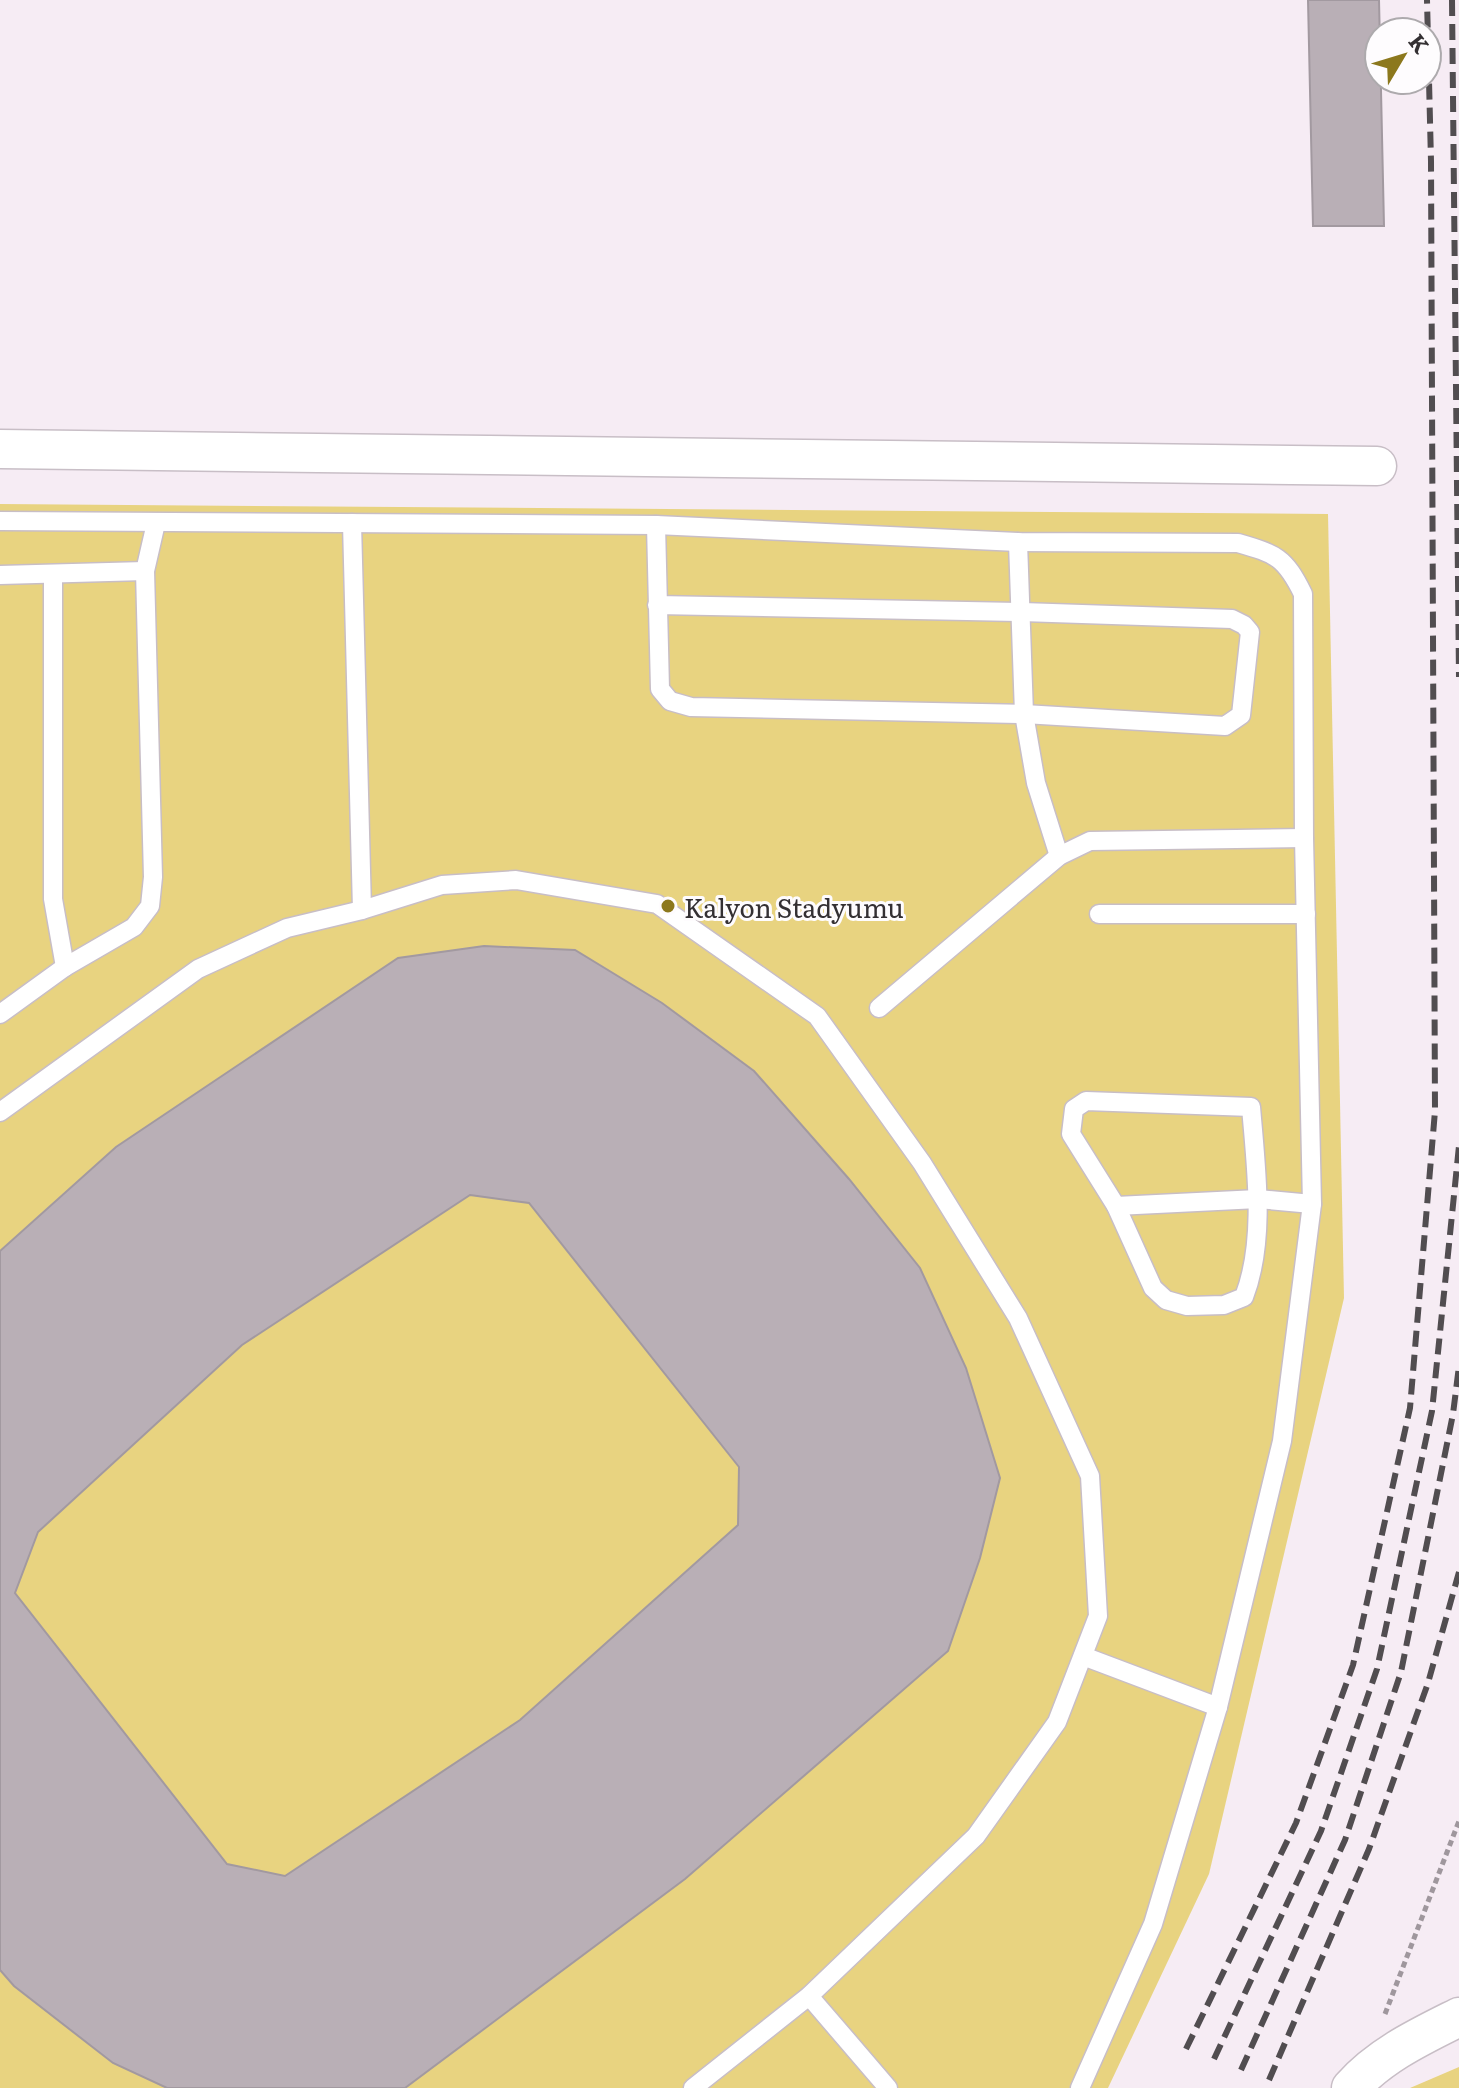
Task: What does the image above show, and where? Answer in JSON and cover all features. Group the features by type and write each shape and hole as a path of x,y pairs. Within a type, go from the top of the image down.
{"street":[{"path":"0,449 1377,466"},
{"path":"1351,2088 1398,2049 1459,2017"}],"lane":[{"path":"0,521 656,525 1018,542 1238,543 1266,551 1290,567 1303,594 1304,838 1312,1204 1282,1441 1218,1707 1153,1924 1080,2088"},
{"path":"0,1014 65,967 134,927 150,906 153,877 145,571 156,523"},
{"path":"352,523 362,910"},
{"path":"656,525 657,605 660,689 670,701 691,707 1024,714 1225,726 1241,715 1250,632 1232,619 657,605"},
{"path":"1018,542 1024,714 1036,783 1059,856"},
{"path":"0,575 145,571"},
{"path":"53,575 53,899 65,967"},
{"path":"879,1008 1059,856 1090,841 1304,838"},
{"path":"0,1112 198,969 287,928 362,910 442,885 516,880 657,904 817,1016 922,1163 1018,1318 1090,1476 1098,1616 1057,1722 976,1836 809,1996 693,2088"},
{"path":"1099,914 1306,914"},
{"path":"1086,1101 1251,1107 1258,1199 1250,1280 1244,1297 1224,1305 1187,1306 1166,1300 1153,1288 1116,1206 1071,1134 1074,1109 1086,1101"},
{"path":"1116,1206 1258,1199 1312,1204"},
{"path":"1083,1656 1218,1707"},
{"path":"809,1996 888,2088"}],"path":[{"path":"1382,2021 1459,1821"}],"shaded area":[{"name":"Kalyon Stadyumu","path":"0,504 1328,514 1344,1298 1209,1874 1108,2088 0,2088"},
{"path":"1459,2067 1459,2088 1410,2088"}],"building":[{"path":"1308,0 1379,0 1379,16 1363,16 1363,96 1381,96 1384,226 1313,226"},
{"path":"484,946 575,950 662,1003 754,1071 849,1179 920,1268 966,1368 1000,1478 980,1558 948,1651 685,1879 405,2088 167,2088 113,2063 14,1986 0,1970 0,1251 116,1147 398,958","holes":["470,1195 529,1203 739,1467 738,1525 520,1720 285,1876 227,1864 15,1593 38,1532 242,1345"]}],"railway":[{"path":"1186,2049 1296,1823 1353,1665 1410,1408 1435,1111 1431,161 1427,0"},
{"path":"1452,0 1459,677"},
{"path":"1214,2059 1321,1831 1377,1669 1432,1411 1459,1146"},
{"path":"1241,2070 1345,1840 1401,1672 1453,1414 1459,1366"},
{"path":"1269,2080 1369,1849 1428,1683 1459,1572"}],"place":[{"name":"Kalyon Stadyumu","path":"668,906"}]}
